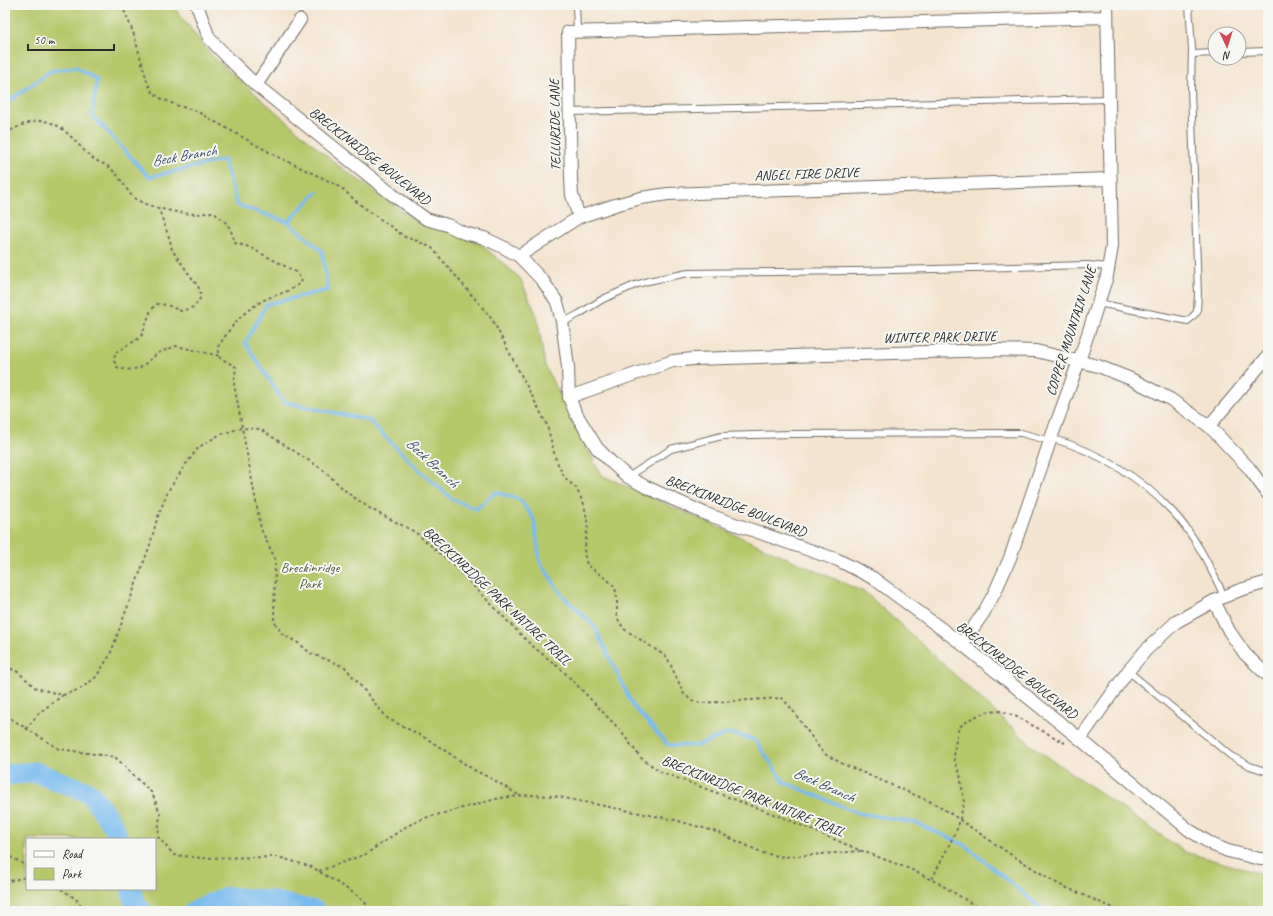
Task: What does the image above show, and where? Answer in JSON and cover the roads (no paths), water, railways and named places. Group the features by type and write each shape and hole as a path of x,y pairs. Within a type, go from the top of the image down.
{"street":[{"name":"BRECKINRIDGE BOULEVARD","path":"197,5 209,38 232,62 256,85 393,195 426,219 447,225 464,233 484,238 519,256 543,281 557,302 562,323 568,367 569,398 575,412 597,448 628,477 646,488 706,514 838,560 873,578 962,644 1080,739 1189,830 1213,845 1228,851 1260,859 1268,859"},
{"path":"573,32 1107,11"},
{"name":"COPPER MOUNTAIN LANE","path":"962,644 996,592 1010,558 1079,361 1108,267 1112,246 1107,11"},
{"path":"256,85 300,20"},
{"name":"TELLURIDE LANE","path":"573,32 570,112 571,179 572,195 579,217"},
{"name":"ANGEL FIRE DRIVE","path":"519,256 579,217 615,204 668,194 1110,180"},
{"name":"WINTER PARK DRIVE","path":"569,398 673,361 693,359 996,350 1036,351 1098,366 1131,379 1170,399 1209,426 1249,468 1268,494"},
{"path":"1209,426 1268,356"},
{"path":"1080,739 1128,671 1146,650 1176,622 1219,598 1268,582"},
{"path":"1219,598 1229,631 1245,654 1266,674"}],"lane":[{"path":"573,32 576,5"},
{"path":"1098,303 1188,321 1197,312 1198,294 1191,88 1192,54 1189,5"},
{"path":"1247,52 1268,51"},
{"path":"1192,54 1207,53"},
{"path":"570,112 1109,99"},
{"path":"562,323 604,299 635,285 688,273 854,271 1088,265 1108,267"},
{"path":"628,477 671,449 722,436 798,434 1021,433 1051,439 1076,446 1136,478 1172,511 1188,531 1212,570 1219,598"},
{"path":"1128,671 1231,756 1250,766 1268,772"}],"waterway":[{"name":"Beck Branch","path":"5,104 51,71 76,67 97,80 92,115 149,177 224,160 237,205 288,222 322,251 328,290 267,304 245,343 284,402 368,420 418,469 452,499 476,509 496,492 520,500 534,519 540,562 562,595 594,626 633,706 668,745 696,746 729,733 755,740 784,782 858,813 916,823 965,845 1041,908 1050,911"},
{"path":"288,222 317,192"},
{"path":"5,775 35,772 90,793 114,827 118,838"},
{"path":"131,890 136,906 142,911"},
{"path":"194,911 226,897 270,901 315,911"}],"park label":[{"name":"Breckinridge Park","path":"310,576"}]}
